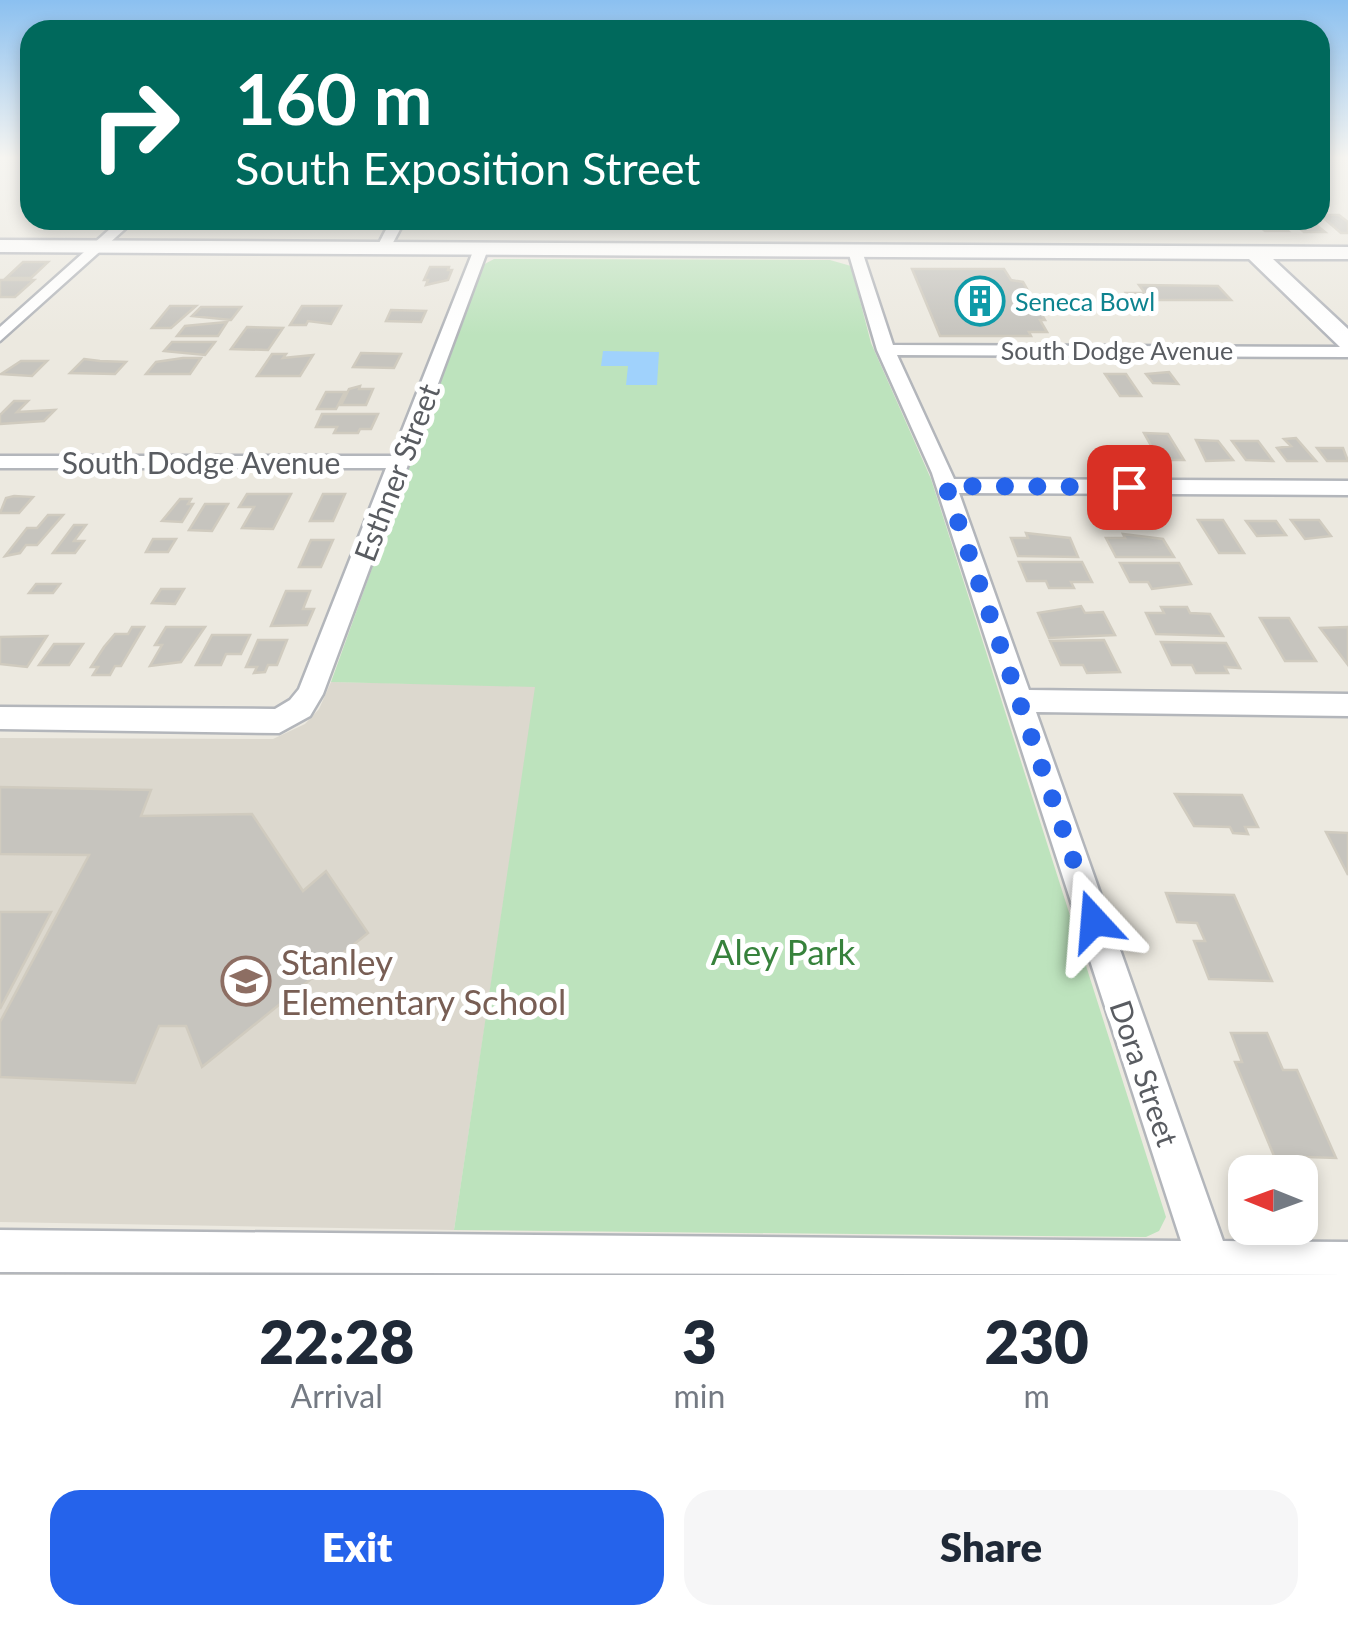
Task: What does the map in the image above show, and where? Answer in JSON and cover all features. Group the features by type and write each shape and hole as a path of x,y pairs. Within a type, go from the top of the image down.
{"street":[{"path":"0,336 117,230"},
{"path":"383,249 393,230"},
{"path":"0,246 1348,253"},
{"name":"Esthner Street","path":"0,718 279,722 300,708 310,694 481,249"},
{"name":"Dora Street","path":"855,251 886,350 946,486 1211,1269"},
{"path":"1254,252 1348,342"},
{"name":"South Dodge Avenue","path":"886,350 1348,352"},
{"name":"South Dodge Avenue","path":"0,462 401,462"},
{"path":"946,486 1348,488"},
{"path":"1019,701 1348,705"},
{"path":"0,1251 96,1264 1211,1269 1348,1263"}],"shaded area":[{"name":"Stanley Elementary School","path":"331,682 536,686 454,1230 0,1222 0,738 273,739 305,724 319,709"}],"green space":[{"name":"Aley Park","path":"494,259 830,260 851,266 871,343 931,479 1166,1217 1159,1231 1146,1237 454,1230 535,687 331,682 481,266"}],"water":[{"path":"603,351 659,352 657,385 626,385 628,366 601,366"}],"building":[{"path":"1330,216 1341,216 1348,222 1348,233 1341,233 1330,224"},
{"path":"23,262 48,262 31,278 6,278"},
{"path":"430,267 449,267 452,270 448,280 426,285 428,280 424,280"},
{"name":"Seneca Bowl","path":"912,269 1004,269 1011,280 1023,282 1045,320 1040,320 1047,332 1029,332 1031,336 940,336"},
{"path":"0,280 34,280 15,297 0,297"},
{"path":"1139,285 1218,286 1231,300 1131,300 1126,293 1145,293"},
{"path":"170,306 196,306 171,328 152,328"},
{"path":"302,306 341,306 331,324 308,321 306,325 290,325"},
{"path":"201,307 241,307 231,320 192,316"},
{"path":"391,310 426,311 421,322 386,321"},
{"path":"227,322 218,336 177,336 185,326"},
{"path":"247,327 283,328 268,350 231,349"},
{"path":"172,342 215,342 205,355 164,351"},
{"path":"361,353 401,354 394,368 353,367"},
{"path":"272,354 286,354 283,358 313,355 300,376 257,376"},
{"path":"201,358 190,374 146,374 156,362"},
{"path":"84,359 126,362 115,374 70,373"},
{"path":"21,361 47,361 32,376 1,374"},
{"path":"1169,372 1178,384 1153,383 1146,374"},
{"path":"1105,374 1126,374 1141,396 1120,396"},
{"path":"360,386 359,389 373,389 366,405 341,405 349,389"},
{"path":"326,392 345,392 336,409 317,409"},
{"path":"14,401 28,401 17,412 55,410 44,421 0,424 0,415"},
{"path":"322,414 378,414 371,429 334,433 337,427 316,427"},
{"path":"1144,433 1168,434 1184,460 1159,460"},
{"path":"1296,438 1316,461 1287,461 1277,448 1291,446 1284,439"},
{"path":"1196,440 1218,441 1233,460 1206,461"},
{"path":"1232,441 1258,441 1273,461 1246,460"},
{"path":"1317,448 1343,448 1348,461 1327,461"},
{"path":"247,494 291,494 273,529 242,528 254,507 239,507"},
{"path":"323,494 345,494 333,521 310,521"},
{"path":"33,497 19,513 0,513 6,498"},
{"path":"180,499 191,499 188,504 193,504 182,522 162,521"},
{"path":"205,504 228,504 212,531 189,530"},
{"path":"48,515 63,515 37,545 26,545 20,553 5,556 27,528 37,528"},
{"path":"1198,520 1223,520 1244,553 1219,553"},
{"path":"1291,520 1319,520 1331,536 1305,539"},
{"path":"1246,521 1276,521 1286,535 1257,536"},
{"path":"74,525 86,525 74,541 84,541 75,553 53,553"},
{"path":"1026,533 1070,538 1078,557 1018,556 1011,538 1028,538"},
{"path":"1123,534 1163,539 1174,557 1116,557 1106,538 1125,538"},
{"path":"153,539 176,539 168,552 146,552"},
{"path":"311,540 333,540 321,567 299,567"},
{"path":"1019,562 1082,562 1092,582 1071,582 1074,588 1049,588 1046,581 1027,581"},
{"path":"1120,563 1179,563 1191,584 1152,589 1148,582 1130,582"},
{"path":"36,584 60,584 53,593 29,593"},
{"path":"161,589 184,589 175,604 152,603"},
{"path":"286,591 310,591 303,609 314,609 307,625 271,626"},
{"path":"1081,606 1085,613 1103,612 1115,635 1049,638 1038,613"},
{"path":"1161,607 1187,607 1190,613 1210,614 1223,636 1156,634 1146,613 1164,613"},
{"path":"1260,618 1289,618 1316,661 1285,661"},
{"path":"132,627 144,627 121,666 115,666 110,675 93,675 98,667 91,667 104,647 115,634 128,634"},
{"path":"166,627 205,627 181,662 150,666 162,645 155,645"},
{"path":"1348,627 1348,665 1320,628"},
{"path":"212,635 250,635 241,654 226,654 221,665 196,665"},
{"path":"47,636 27,667 0,664 0,637"},
{"path":"258,640 287,640 277,665 254,673 257,667 246,667"},
{"path":"1104,640 1120,672 1087,673 1083,665 1061,665 1050,641"},
{"path":"1161,642 1226,643 1240,668 1225,667 1228,673 1196,673 1192,665 1172,665"},
{"path":"54,644 83,644 69,665 39,665"},
{"name":"Stanley Elementary School","path":"0,787 151,790 141,816 252,814 303,891 326,871 368,933 202,1067 186,1026 159,1026 135,1083 0,1077 0,1022 89,855 0,854"},
{"path":"1175,794 1242,795 1258,827 1245,827 1248,834 1233,833 1230,827 1194,826"},
{"path":"1326,832 1348,833 1348,875"},
{"path":"1166,893 1234,895 1272,981 1209,979 1194,941 1205,941 1197,923 1177,922"},
{"path":"0,912 51,912 0,1009"},
{"path":"1231,1033 1267,1033 1283,1070 1297,1070 1336,1158 1274,1155 1235,1062 1242,1062"}],"place":[{"name":"Seneca Bowl","path":"980,301"},
{"name":"Stanley Elementary School","path":"246,981"}],"route":[{"path":"1094,921 946,486 1129,487"}]}
